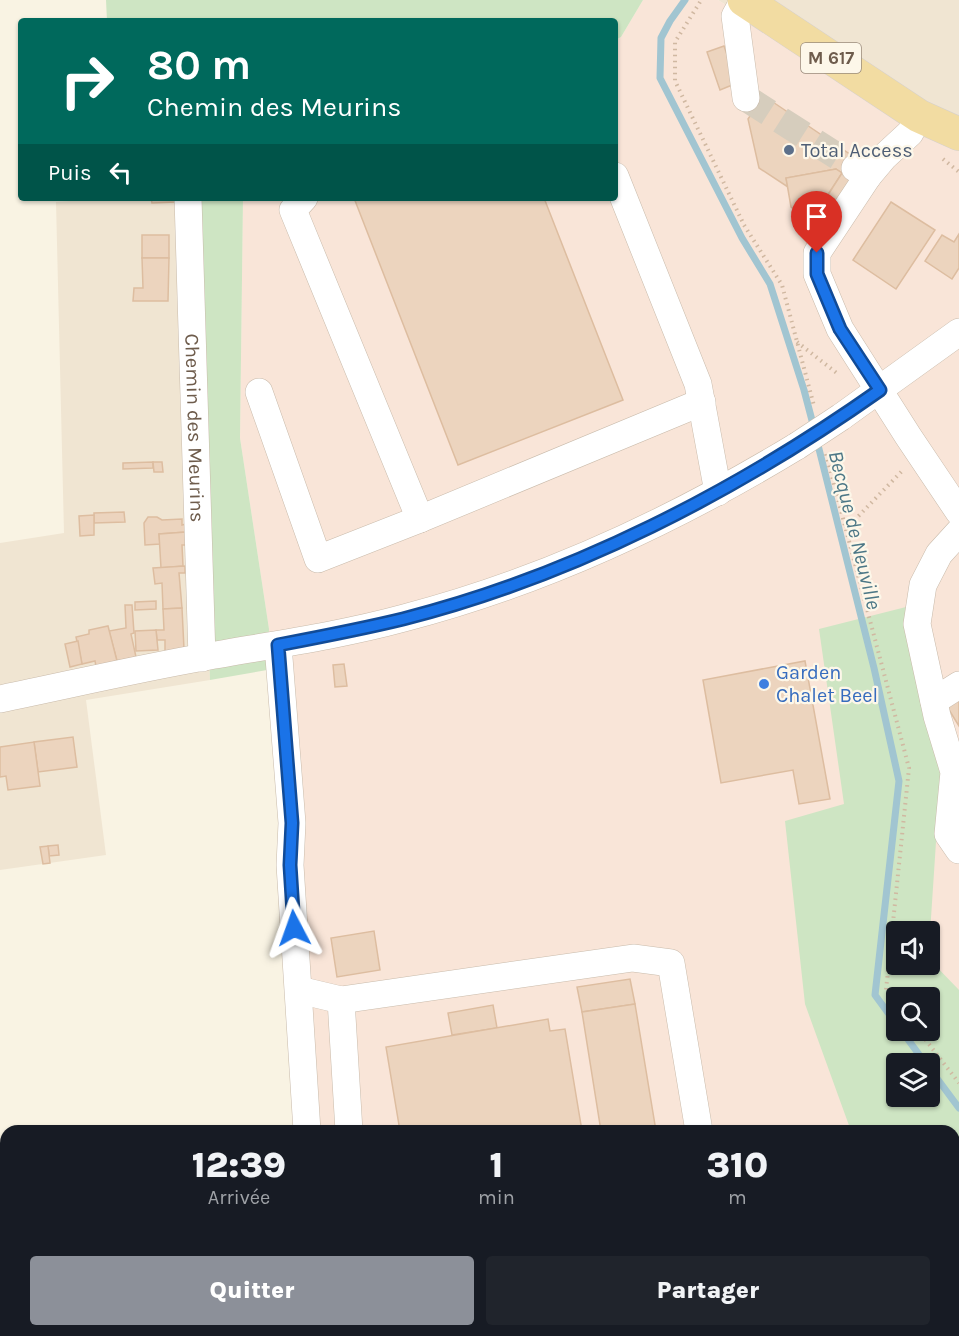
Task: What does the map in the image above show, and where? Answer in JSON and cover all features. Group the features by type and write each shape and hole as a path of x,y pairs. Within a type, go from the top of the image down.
{"main road":[{"name":"M 617","path":"744,0 919,116 959,134"},
{"name":"M 617","path":"919,116 933,134 959,158"}],"street":[{"path":"744,0 735,16 746,98"},
{"path":"919,116 910,133 884,157 861,172 817,253 817,274 840,329 959,512"},
{"path":"618,184 698,384 718,492"},
{"name":"Chemin des Meurins","path":"188,201 201,658"},
{"path":"301,201 293,210 420,519"},
{"path":"0,699 404,618 494,591 605,547 718,492 797,446 841,417 955,332"},
{"path":"259,392 318,559 702,402"},
{"path":"959,532 939,554 923,585 916,624 954,772 948,834 959,850"},
{"path":"278,645 292,823 290,865 307,1125"},
{"path":"934,701 959,685"},
{"path":"299,990 341,1000 633,958 671,963 698,1125"},
{"path":"341,1000 349,1125"}],"path":[{"path":"700,2 675,42 675,81 744,225 782,285 814,408"},
{"path":"826,452 909,768 886,987"},
{"path":"846,529 920,454"},
{"path":"927,1041 959,1083"}],"shaded area":[{"path":"643,0 718,0 959,151 959,1125 297,1125 280,828 267,670 269,629 240,438 243,201 618,201 618,38"},
{"path":"718,0 959,0 959,151 922,128"},
{"path":"193,201 210,680 86,700 106,855 0,870 0,543 64,533 56,202"}],"green space":[{"path":"106,0 643,0 618,38 618,18 107,18"},
{"path":"193,201 243,201 240,438 269,629 267,670 210,680"},
{"path":"906,607 941,766 931,921 886,921 886,975 940,975 940,970 959,990 959,1125 849,1125 805,1004 785,821 844,804 819,629"}],"building":[{"path":"724,46 737,83 720,90 707,52"},
{"path":"764,96 854,157 842,173 836,169 786,178 788,187 759,168 748,119"},
{"path":"836,169 842,173 811,221 791,207 786,178"},
{"path":"842,173 856,182 829,224 815,215"},
{"path":"152,201 176,201 176,202 152,203"},
{"path":"355,201 545,201 623,400 458,465"},
{"path":"891,202 935,230 896,289 853,260"},
{"path":"959,234 959,268 952,279 925,261 942,235 954,242"},
{"path":"142,235 169,235 169,258 142,258"},
{"path":"142,258 169,258 168,301 133,301 134,288 143,288"},
{"path":"153,462 153,468 123,469 123,463"},
{"path":"153,462 162,462 163,472 154,472"},
{"path":"124,512 125,522 94,523 94,513"},
{"path":"94,515 94,535 80,536 79,516"},
{"path":"148,517 157,517 162,520 182,519 182,525 186,524 186,532 159,534 160,544 145,545 144,523"},
{"path":"186,532 186,545 182,545 183,566 161,568 159,534"},
{"path":"185,566 185,573 179,573 182,608 163,609 162,583 155,584 153,568"},
{"path":"156,601 156,609 135,610 135,602"},
{"path":"125,605 132,605 134,633 131,634 136,657 117,661 109,631 126,628"},
{"path":"182,608 184,649 165,651 165,640 157,640 156,630 164,630 163,609"},
{"path":"108,626 117,661 96,666 95,661 82,664 76,637 89,634 89,630"},
{"path":"156,630 158,650 136,651 135,631"},
{"path":"78,641 82,664 70,667 65,644"},
{"path":"805,661 830,799 799,804 793,770 721,783 703,680"},
{"path":"344,664 347,686 335,687 333,665"},
{"path":"959,697 959,726 946,705"},
{"path":"73,737 77,767 38,772 34,742"},
{"path":"34,742 40,786 8,790 6,776 0,777 0,747"},
{"path":"58,845 59,855 49,856 48,846"},
{"path":"48,846 50,863 43,864 40,847"},
{"path":"374,931 380,970 337,977 331,938"},
{"path":"630,979 635,1004 582,1012 577,987"},
{"path":"635,1004 655,1125 600,1125 582,1012"},
{"path":"493,1005 497,1028 452,1035 448,1013"},
{"path":"548,1019 550,1031 565,1029 581,1125 399,1125 386,1047"}],"waterway":[{"name":"Becque de Neuville","path":"685,0 661,38 660,78 742,238 770,284 814,428"},
{"name":"Becque de Neuville","path":"817,441 874,668 899,781 875,995 886,1010"},
{"name":"Becque de Neuville","path":"909,1041 918,1053"},
{"name":"Becque de Neuville","path":"940,1082 959,1108"}],"tunnel":[{"path":"746,98 854,167"}],"place":[{"name":"Total Access","path":"789,150"},
{"name":"Garden Chalet Beel","path":"764,684"}],"route":[{"path":"294,928 290,865 292,823 278,645 404,618 494,591 605,547 690,507 762,467 880,390 840,329 817,274 817,253"}]}
